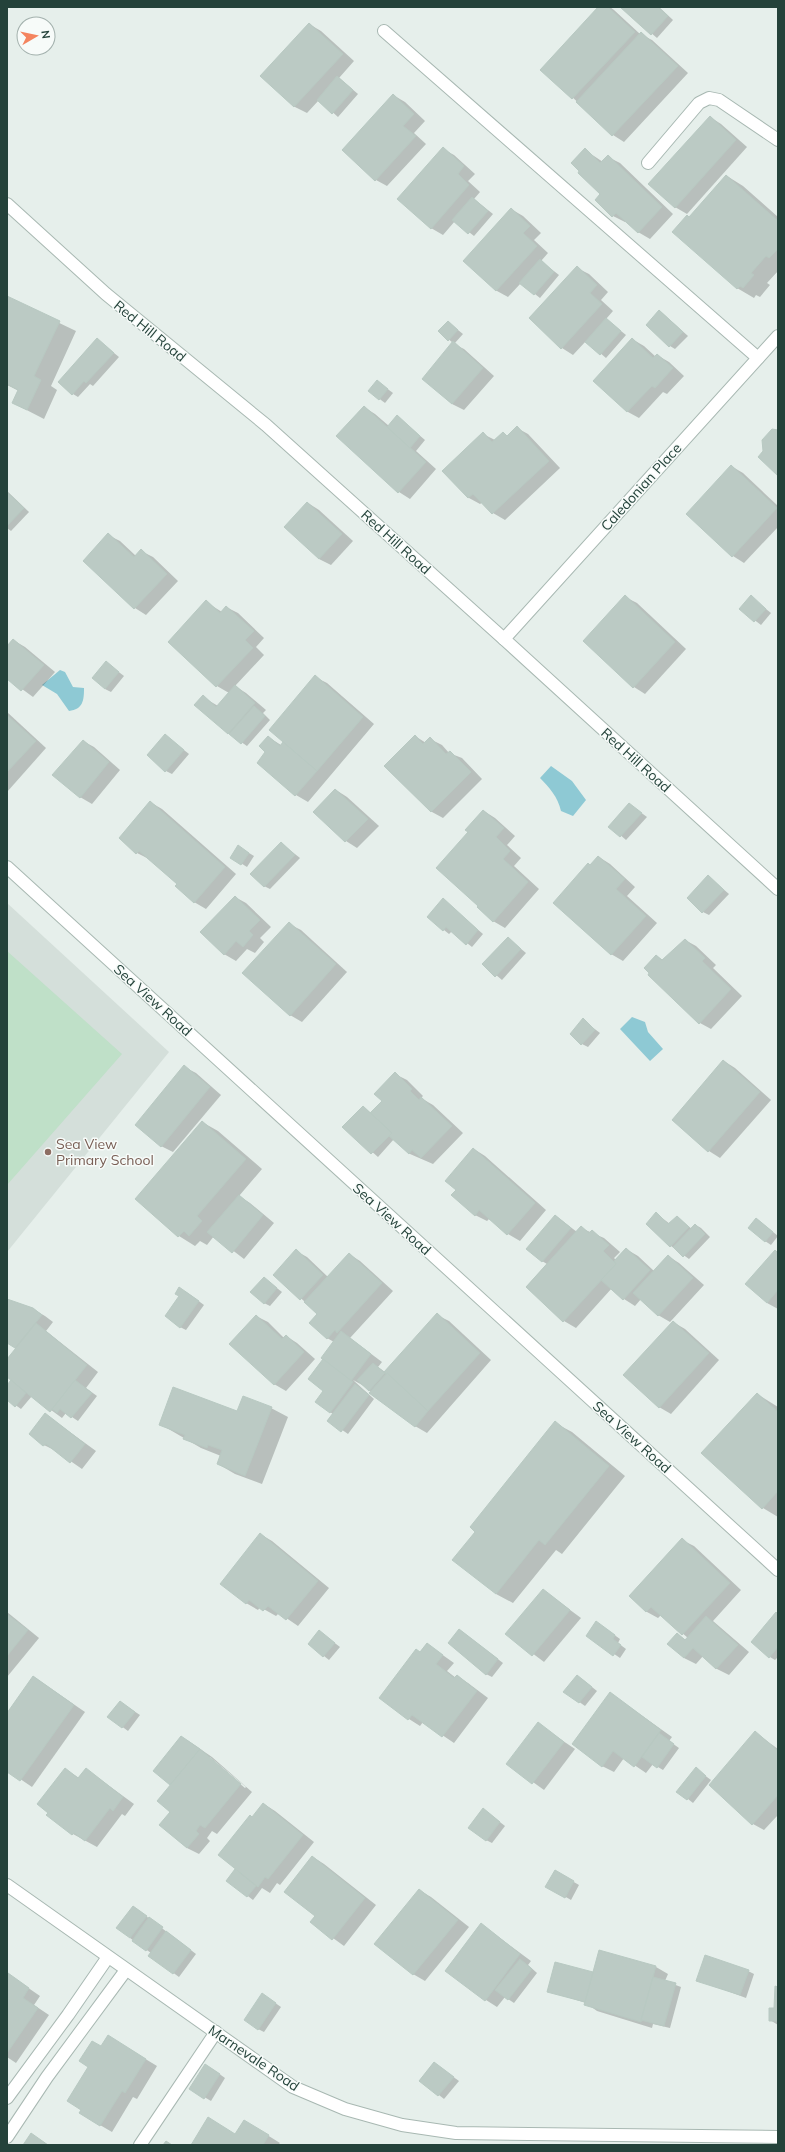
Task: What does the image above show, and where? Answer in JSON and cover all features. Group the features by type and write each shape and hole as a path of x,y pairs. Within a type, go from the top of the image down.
{"street":[{"path":"384,31 758,358"},
{"path":"648,163 699,103 709,98 720,100 778,140"},
{"name":"Red Hill Road","path":"7,204 106,294 266,426 504,639 778,889"},
{"name":"Caledonian Place","path":"504,639 778,336"},
{"name":"Sea View Road","path":"7,867 778,1570"},
{"name":"Marnevale Road","path":"7,1885 293,2087 345,2109 402,2125 456,2133 526,2140 778,2137"},
{"path":"7,2098 68,2015 108,1957"},
{"path":"7,2137 47,2077 126,1970"},
{"path":"140,2145 216,2032"}],"shaded area":[{"name":"Sea View Primary School","path":"7,903 169,1052 7,1252"}],"green space":[{"path":"7,951 122,1054 7,1185"}],"water":[{"path":"60,670 65,672 73,687 84,688 82,704 74,710 69,711 57,694 42,685"},
{"path":"551,766 572,781 586,800 573,816 561,811 560,806 550,789 540,778"},
{"path":"632,1017 645,1022 648,1032 663,1049 650,1061 620,1029"}],"building":[{"path":"598,7 608,7 635,32 572,99 540,70"},
{"path":"620,7 658,7 668,16 651,35"},
{"path":"309,23 343,54 294,107 260,76"},
{"path":"641,32 678,66 612,136 576,102"},
{"path":"337,76 353,90 332,114 317,100"},
{"path":"393,94 414,114 403,126 416,136 375,181 342,150"},
{"path":"710,116 736,140 675,208 648,184"},
{"path":"443,147 464,166 458,174 469,185 431,229 397,199"},
{"path":"585,148 600,163 608,155 662,207 638,233 616,213 612,217 595,200 600,194 578,173 579,171 571,163"},
{"path":"726,175 778,221 778,249 769,258 766,256 751,273 754,275 743,288 740,286 737,289 672,232 687,215 689,217"},
{"path":"472,197 488,211 468,234 452,220"},
{"path":"511,208 530,226 523,233 537,246 496,291 463,261"},
{"path":"540,259 554,272 534,295 519,283"},
{"path":"577,266 597,285 590,293 602,304 561,349 529,318"},
{"path":"7,296 60,321 34,376 41,380 27,410 12,403 18,390 7,384"},
{"path":"659,310 683,332 669,347 646,325"},
{"path":"606,318 621,331 600,355 585,342"},
{"path":"448,321 458,330 448,341 438,331"},
{"path":"97,338 114,353 86,383 84,381 72,395 58,382"},
{"path":"632,338 653,358 657,354 673,368 655,388 652,386 627,412 593,381"},
{"path":"453,341 483,368 452,404 422,379"},
{"path":"377,380 388,389 379,400 368,391"},
{"path":"364,406 426,462 398,493 336,436"},
{"path":"397,415 420,436 410,448 387,427"},
{"path":"517,426 549,461 492,514 473,494 468,498 442,471 483,432 492,442 503,432 507,436"},
{"path":"772,429 778,430 778,476 758,457 763,451 762,440"},
{"path":"731,465 777,508 732,557 686,514"},
{"path":"7,492 24,508 7,526"},
{"path":"307,502 342,534 319,559 284,527"},
{"path":"108,533 134,557 141,549 167,574 134,609 83,561"},
{"path":"625,595 675,642 633,688 583,641"},
{"path":"751,595 766,609 754,622 739,609"},
{"path":"206,600 220,613 226,606 254,631 245,640 253,648 216,687 168,642"},
{"path":"13,639 44,665 21,691 7,679 7,646"},
{"path":"106,661 119,672 105,689 92,678"},
{"path":"315,675 363,717 317,771 269,730"},
{"path":"235,685 255,703 228,734 194,705 203,695 216,707"},
{"path":"254,706 265,716 241,744 229,734"},
{"path":"7,715 36,741 7,772"},
{"path":"165,734 184,750 165,772 147,755"},
{"path":"415,735 423,744 430,737 446,754 450,751 471,772 431,812 384,766"},
{"path":"268,736 280,746 283,742 317,771 295,796 257,763 265,752 259,746"},
{"path":"83,740 109,762 80,798 52,775"},
{"path":"335,789 368,819 345,842 313,812"},
{"path":"150,801 225,867 194,903 175,886 177,884 139,851 136,854 119,838"},
{"path":"629,803 642,813 620,837 608,827"},
{"path":"483,810 504,828 496,837 510,851 503,859 528,882 493,922 477,907 478,906 436,868 468,832 465,830"},
{"path":"281,842 295,855 264,887 250,874"},
{"path":"238,845 249,853 241,865 230,858"},
{"path":"598,856 625,879 616,889 646,916 611,955 553,903 588,863 590,865"},
{"path":"708,875 724,890 702,913 687,898"},
{"path":"235,896 260,920 249,931 253,935 243,947 236,941 224,955 200,932"},
{"path":"443,898 478,930 466,945 446,927 443,931 427,917"},
{"path":"289,922 336,964 290,1016 242,973"},
{"path":"508,937 521,949 495,977 482,964"},
{"path":"685,939 705,958 702,961 731,989 699,1024 648,975 649,973 644,968 656,955 662,960"},
{"path":"583,1018 595,1030 581,1045 570,1034"},
{"path":"723,1060 760,1092 708,1152 672,1120"},
{"path":"184,1065 210,1087 161,1147 135,1125"},
{"path":"395,1072 412,1089 410,1091 419,1100 421,1097 452,1126 421,1158 412,1150 409,1154 389,1136 392,1133 370,1113 382,1101 374,1094"},
{"path":"363,1106 392,1133 371,1154 342,1127"},
{"path":"202,1121 246,1159 197,1216 202,1221 189,1236 184,1231 178,1237 135,1199"},
{"path":"473,1148 535,1203 507,1235 479,1210 475,1216 451,1195 456,1190 445,1181"},
{"path":"239,1195 263,1215 232,1253 207,1232"},
{"path":"656,1212 668,1224 677,1216 689,1227 670,1247 646,1224"},
{"path":"555,1215 571,1228 542,1262 526,1249"},
{"path":"756,1218 773,1232 765,1242 748,1228"},
{"path":"695,1224 705,1234 683,1257 673,1247"},
{"path":"581,1226 589,1233 592,1230 609,1245 603,1251 616,1264 563,1322 526,1287"},
{"path":"626,1248 650,1270 623,1300 601,1280 616,1264 614,1261"},
{"path":"296,1249 323,1275 300,1300 273,1275"},
{"path":"775,1250 778,1253 778,1290 767,1303 745,1284"},
{"path":"349,1253 382,1283 337,1333 335,1330 327,1339 309,1323 317,1314 304,1302"},
{"path":"668,1255 693,1278 658,1316 633,1293"},
{"path":"264,1277 277,1288 264,1304 250,1292"},
{"path":"179,1287 199,1301 180,1328 165,1316 179,1296 175,1294"},
{"path":"7,1299 33,1308 42,1315 15,1348 7,1343"},
{"path":"437,1313 480,1353 428,1411 384,1372"},
{"path":"256,1315 282,1339 286,1335 304,1352 274,1385 229,1344"},
{"path":"673,1321 709,1353 659,1408 623,1375"},
{"path":"36,1323 87,1365 50,1412 7,1377 7,1359"},
{"path":"341,1331 371,1354 351,1381 321,1358"},
{"path":"323,1359 353,1382 330,1413 315,1402 323,1391 308,1379"},
{"path":"373,1363 385,1373 369,1391 357,1380"},
{"path":"387,1373 428,1411 415,1427 369,1393"},
{"path":"11,1380 26,1393 15,1407 7,1400 7,1385"},
{"path":"75,1380 92,1393 71,1418 60,1409 57,1413 52,1409"},
{"path":"355,1384 369,1395 341,1432 327,1421"},
{"path":"173,1387 237,1411 243,1396 272,1407 245,1476 217,1464 222,1450 208,1445 207,1448 183,1439 185,1435 159,1425"},
{"path":"757,1393 778,1412 778,1491 762,1509 701,1453"},
{"path":"45,1413 85,1444 70,1463 46,1444 43,1446 29,1434"},
{"path":"555,1421 609,1466 545,1545 539,1540 496,1594 452,1560 475,1532 470,1527"},
{"path":"260,1533 318,1581 286,1620 268,1606 263,1611 249,1600 246,1604 220,1584"},
{"path":"682,1538 730,1583 682,1635 651,1607 646,1612 629,1596"},
{"path":"543,1589 570,1610 532,1656 505,1634"},
{"path":"776,1612 778,1614 778,1647 769,1658 751,1642"},
{"path":"7,1614 28,1630 7,1656"},
{"path":"706,1616 738,1645 716,1669 693,1648 684,1658 667,1644 677,1633 685,1640"},
{"path":"596,1621 615,1635 613,1639 621,1645 613,1656 586,1636"},
{"path":"459,1629 498,1659 486,1675 448,1643"},
{"path":"319,1630 335,1643 323,1657 308,1644"},
{"path":"427,1643 443,1655 436,1664 454,1678 457,1675 477,1691 442,1737 412,1715 408,1720 379,1698 416,1649 420,1652"},
{"path":"577,1675 592,1687 579,1703 563,1692"},
{"path":"33,1676 74,1705 20,1781 7,1772 7,1713"},
{"path":"610,1692 661,1730 634,1767 613,1751 602,1767 572,1744"},
{"path":"120,1701 135,1712 122,1728 107,1717"},
{"path":"538,1722 564,1742 532,1784 506,1764"},
{"path":"755,1731 778,1751 778,1795 752,1825 709,1785"},
{"path":"659,1733 674,1744 657,1768 642,1757"},
{"path":"181,1736 200,1749 170,1785 153,1771"},
{"path":"200,1749 241,1784 205,1828 200,1825 196,1831 199,1834 187,1848 159,1825 170,1812 157,1801"},
{"path":"696,1767 706,1776 687,1800 676,1792"},
{"path":"65,1768 78,1778 86,1768 123,1797 113,1811 110,1808 85,1841 74,1833 72,1835 46,1815 48,1813 37,1804"},
{"path":"263,1803 303,1835 268,1879 265,1877 258,1887 218,1855 250,1815 252,1817"},
{"path":"483,1808 500,1822 486,1841 468,1828"},
{"path":"312,1856 365,1898 332,1940 310,1922 315,1916 284,1892"},
{"path":"235,1869 256,1886 247,1897 226,1881"},
{"path":"555,1870 574,1881 565,1898 545,1887"},
{"path":"419,1889 458,1920 413,1975 374,1944"},
{"path":"133,1906 147,1916 130,1938 116,1928"},
{"path":"149,1917 163,1927 146,1951 132,1941"},
{"path":"481,1923 520,1954 485,2001 445,1971"},
{"path":"166,1931 191,1950 173,1974 148,1956"},
{"path":"599,1950 656,1966 641,2022 584,2005"},
{"path":"705,1955 749,1970 740,1995 696,1981"},
{"path":"520,1959 532,1969 508,2000 495,1990"},
{"path":"555,1962 593,1972 585,2002 547,1992"},
{"path":"8,1973 29,1988 23,1998 38,2008 7,2053"},
{"path":"653,1977 676,1983 664,2026 641,2020"},
{"path":"775,1986 778,1987 778,2021 769,2021 769,2008 774,2008"},
{"path":"262,1993 276,2003 258,2030 244,2020"},
{"path":"108,2035 146,2059 125,2093 122,2091 100,2126 79,2113 81,2110 67,2101 88,2067 79,2061 92,2041 101,2046"},
{"path":"434,2062 454,2077 438,2096 419,2081"},
{"path":"205,2064 220,2074 204,2099 189,2089"},
{"path":"208,2117 235,2134 244,2120 269,2135 263,2145 191,2145"},
{"path":"31,2133 48,2145 23,2145"},
{"path":"166,2141 172,2145 163,2145"}],"place":[{"name":"Sea View Primary School","path":"48,1152"}]}
